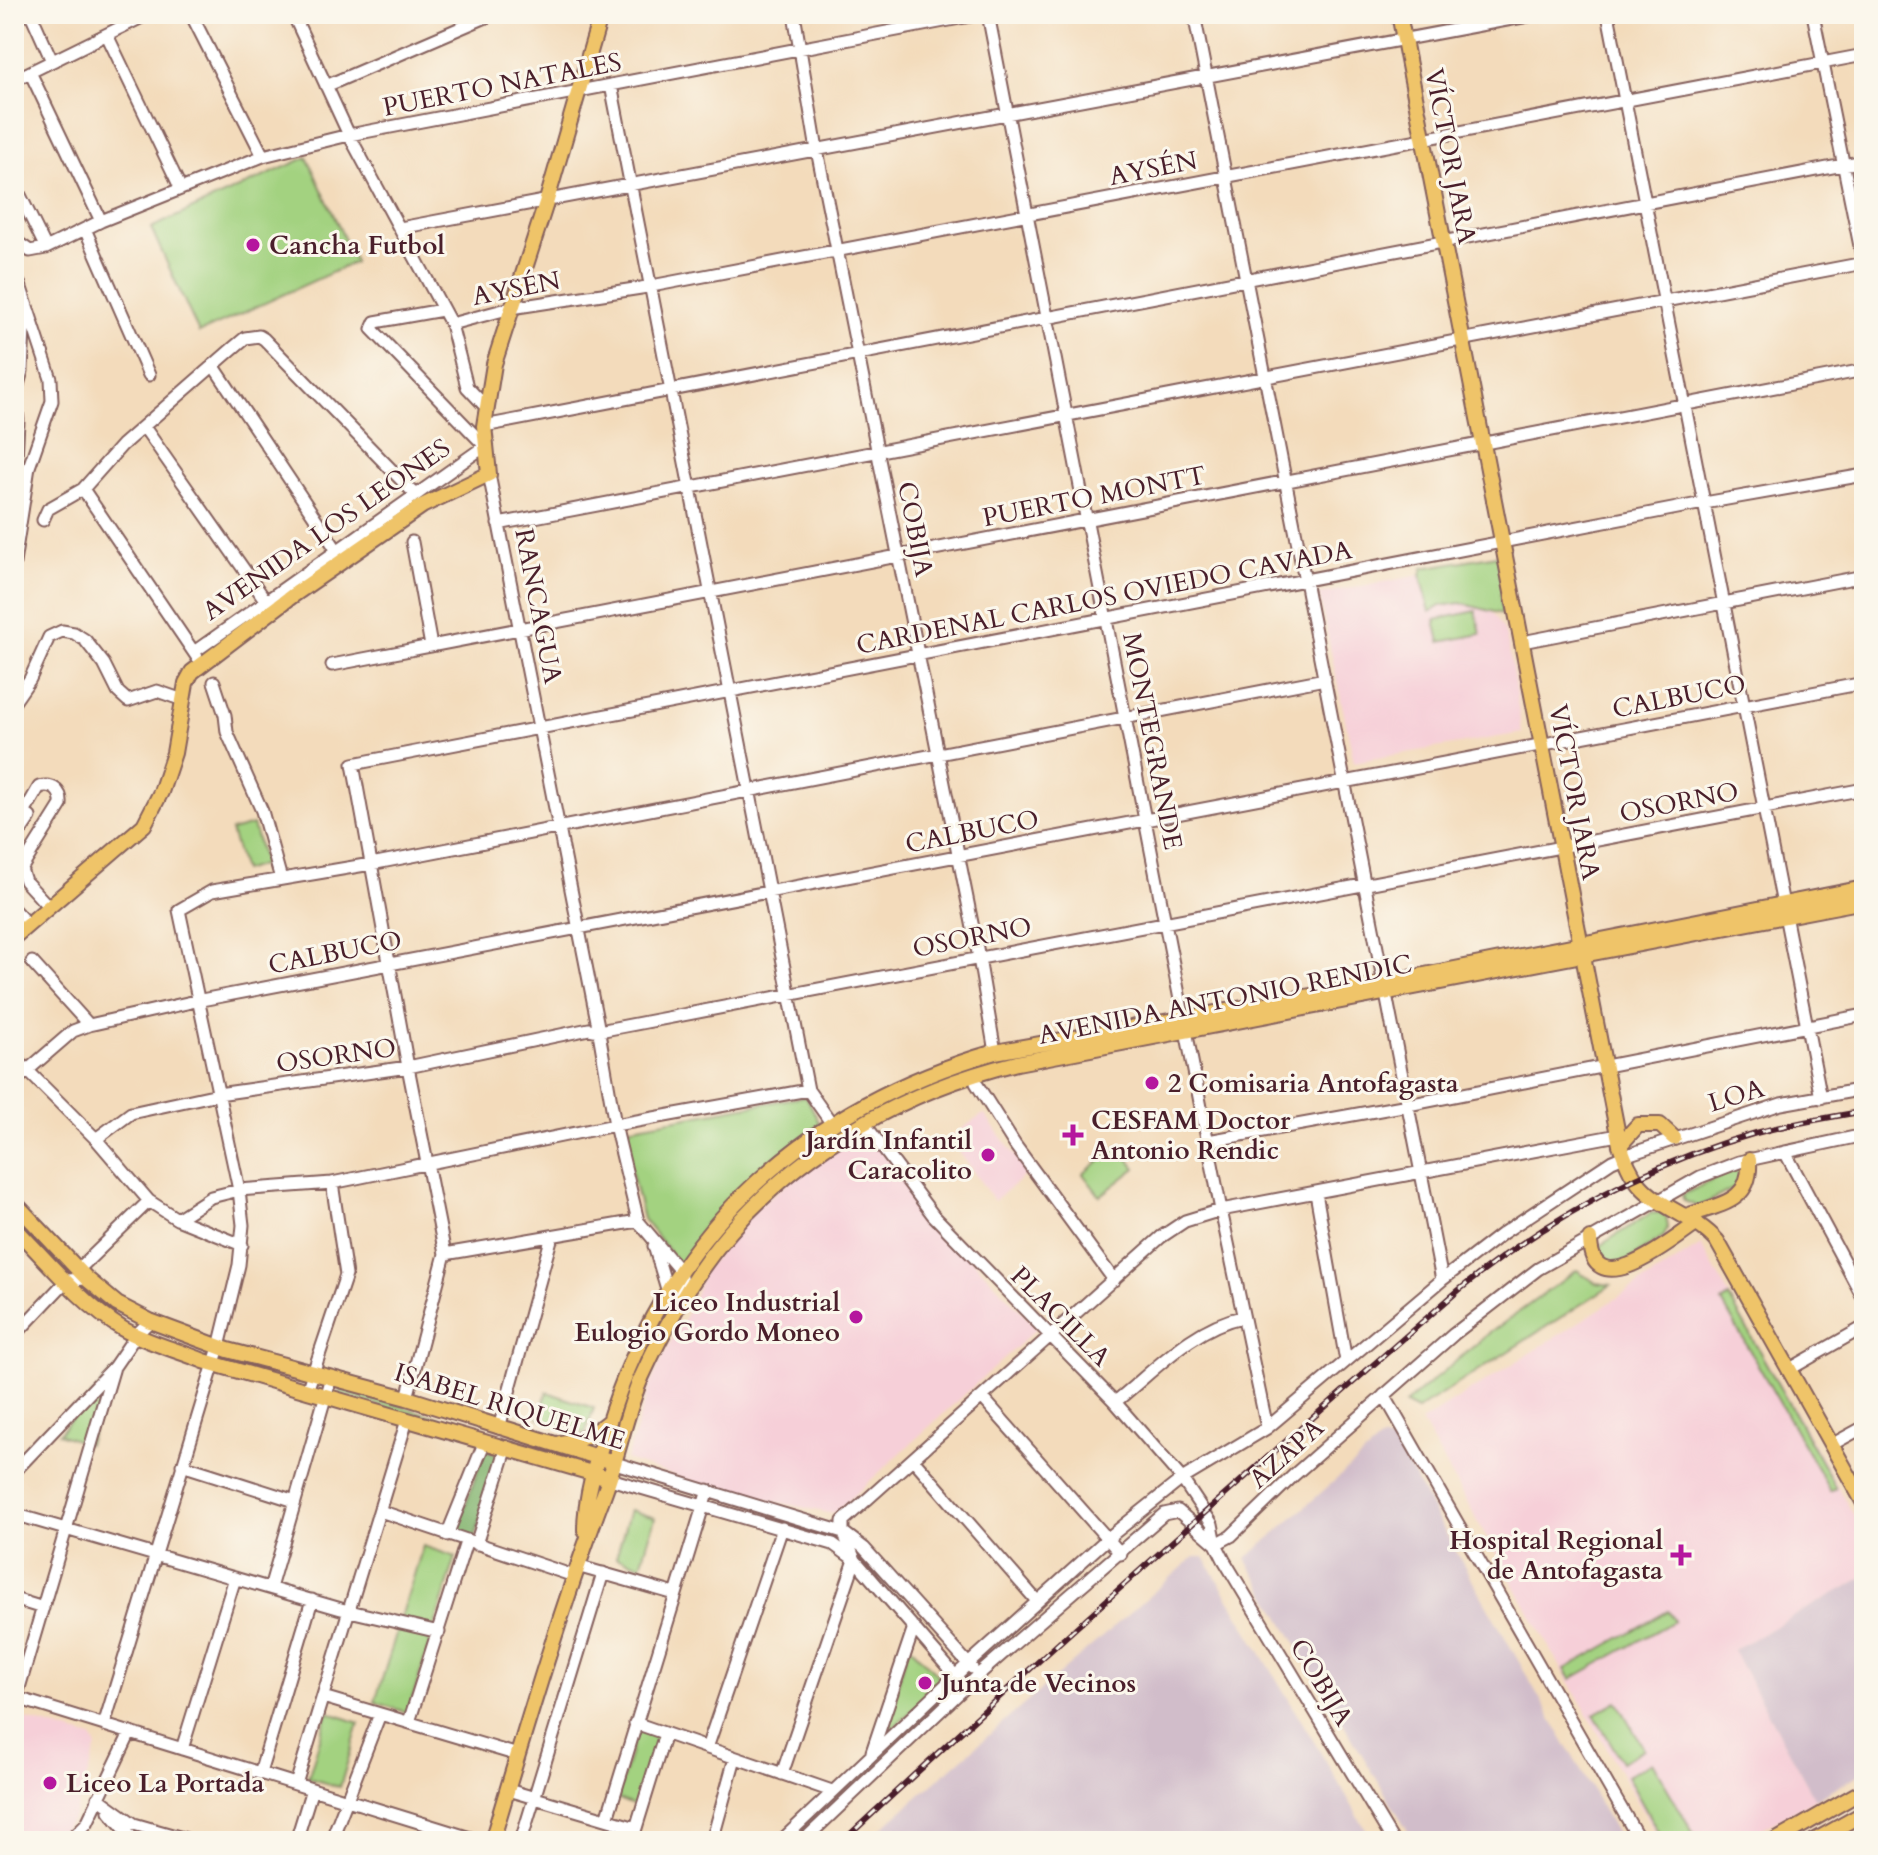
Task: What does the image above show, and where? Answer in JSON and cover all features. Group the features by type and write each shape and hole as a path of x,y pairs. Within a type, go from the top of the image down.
{"main road":[{"name":"RANCAGUA","path":"489,474 484,426 494,364 547,200 601,14"},
{"name":"VÍCTOR JARA","path":"1399,14 1620,1146 1635,1179 1659,1201 1705,1227 1717,1241 1864,1503"},
{"name":"AVENIDA LOS LEONES","path":"14,937 144,825 172,762 186,683 197,658 422,506 489,474"},
{"name":"AVENIDA ANTONIO RENDIC","path":"585,1540 585,1517 609,1420 641,1335 667,1289 746,1192 774,1166 832,1124 910,1081 995,1052 1186,1024 1385,988 1784,910 1864,888"},
{"name":"AVENIDA ANTONIO RENDIC","path":"1784,910 1864,901"},
{"name":"AVENIDA ANTONIO RENDIC","path":"492,1841 585,1540 610,1479 640,1380 678,1308 729,1232 805,1163 864,1123 916,1097 975,1074 1186,1024"},
{"path":"1620,1146 1638,1125 1660,1125 1674,1138"},
{"path":"1590,1239 1590,1253 1595,1262 1605,1268 1617,1269 1633,1265 1646,1258 1691,1220 1734,1199 1745,1189 1750,1177 1749,1160"},
{"name":"ISABEL RIQUELME","path":"14,1202 117,1304 150,1321 219,1347 407,1398 554,1443 596,1465 610,1479"},
{"name":"ISABEL RIQUELME","path":"14,1227 97,1309 121,1328 136,1335 213,1363 507,1447 596,1465 615,1463"},
{"path":"554,1443 592,1435 609,1420"},
{"path":"1775,1841 1864,1790"},
{"path":"1819,1840 1864,1813"}],"street":[{"path":"31,14 52,61"},
{"path":"14,80 107,35 123,19 148,14"},
{"path":"191,14 263,156"},
{"path":"293,14 349,135 451,324 467,387 485,406"},
{"path":"326,86 493,14"},
{"name":"COBIJA","path":"794,14 817,150 959,856 995,1052"},
{"name":"PUERTO NATALES","path":"46,248 101,221 263,156 349,135 981,14"},
{"name":"MONTEGRANDE","path":"988,14 1242,1317 1267,1428"},
{"path":"1194,14 1442,1280"},
{"path":"400,228 1539,14"},
{"path":"1608,14 1821,1098"},
{"path":"498,524 1864,264 1813,14"},
{"path":"107,35 181,189"},
{"name":"AYSÉN","path":"451,324 511,308 651,286 1864,55"},
{"path":"30,72 101,221"},
{"path":"611,85 808,1090 832,1124"},
{"path":"484,426 1864,161"},
{"path":"14,183 46,248 30,251 14,240"},
{"path":"85,229 149,375"},
{"path":"14,276 20,285 51,379 52,401 29,467 14,563"},
{"path":"14,290 24,328 22,371 16,392 18,422 14,497"},
{"path":"442,310 375,322 372,329 485,446"},
{"path":"43,520 48,509 83,489 122,445 213,365 245,338 259,336 416,495"},
{"path":"213,365 336,549"},
{"name":"PUERTO MONTT","path":"332,665 1864,370"},
{"path":"144,427 266,601"},
{"name":"AVENIDA LOS LEONES","path":"197,658 336,549 485,446"},
{"name":"RANCAGUA","path":"489,474 615,1125 638,1221 680,1271"},
{"name":"CARDENAL CARLOS OVIEDO CAVADA","path":"371,864 353,764 1704,503 1864,475"},
{"path":"83,489 197,658"},
{"path":"412,542 431,646"},
{"path":"1522,642 1864,576"},
{"path":"14,702 30,679 49,637 62,631 74,633 85,640 104,664 118,692 128,701 157,691 183,700"},
{"path":"104,1725 219,1347 242,1245 239,1190 196,1001 179,910 212,891 371,864 1325,679"},
{"path":"214,682 227,732 262,811 281,879"},
{"name":"CALBUCO","path":"14,1082 73,1031 196,1001 1864,683"},
{"path":"14,841 30,817 24,813 39,787 56,789 61,805 21,869 25,881 49,907"},
{"name":"OSORNO","path":"96,1139 131,1113 218,1094 408,1067 589,1029 599,1031 1864,789"},
{"path":"371,864 445,1254 407,1398"},
{"path":"14,910 28,925"},
{"path":"32,962 89,1025"},
{"path":"1208,1141 1864,1015"},
{"path":"14,1057 96,1139 149,1201 177,1219 242,1245"},
{"path":"975,1074 976,1083 1015,1145 1114,1280"},
{"name":"LOA","path":"1620,1146 1674,1138 1781,1104 1864,1089"},
{"path":"177,1219 211,1197 239,1190 332,1183 615,1125 808,1090"},
{"name":"PLACILLA","path":"864,1123 933,1215 1115,1402 1182,1479 1212,1524 1216,1544"},
{"name":"AZAPA","path":"1216,1544 1228,1539 1384,1395 1512,1287 1700,1177 1749,1160 1864,1135"},
{"path":"782,1774 855,1560 843,1532 843,1521 1161,1237 1185,1221 1221,1210 1421,1173 1620,1146"},
{"name":"AZAPA","path":"781,1841 955,1676 1108,1538 1182,1479 1267,1428 1442,1280 1503,1233 1612,1161 1620,1146"},
{"path":"1785,1152 1864,1299"},
{"path":"307,1391 346,1275 332,1183"},
{"path":"1316,1193 1346,1361"},
{"path":"14,1336 67,1280 84,1274 149,1201"},
{"path":"445,1254 638,1221"},
{"path":"499,1428 552,1236"},
{"name":"RANCAGUA","path":"653,1241 667,1289"},
{"name":"AVENIDA ANTONIO RENDIC","path":"678,1308 682,1284 680,1271"},
{"path":"1115,1402 1205,1330 1222,1321 1242,1317"},
{"path":"14,1472 114,1367 150,1321"},
{"path":"1790,1369 1864,1327"},
{"path":"114,1367 15,1698 480,1841"},
{"path":"270,1588 331,1377"},
{"path":"1384,1395 1640,1841"},
{"path":"982,1397 1121,1554"},
{"path":"296,1784 407,1420"},
{"path":"1831,1445 1864,1427"},
{"path":"447,1535 485,1441"},
{"path":"409,1722 507,1447"},
{"path":"913,1459 1037,1601"},
{"name":"ISABEL RIQUELME","path":"615,1463 843,1532 864,1548 978,1675"},
{"path":"182,1465 295,1501"},
{"name":"ISABEL RIQUELME","path":"610,1479 833,1544 855,1560 965,1687"},
{"path":"607,1819 708,1490"},
{"path":"380,1511 471,1543 576,1571 603,1573 675,1594"},
{"path":"803,1841 978,1675 1121,1554 1159,1517 1173,1511 1186,1517 1216,1544"},
{"path":"14,1514 312,1600 439,1632"},
{"path":"707,1748 782,1528"},
{"name":"COBIJA","path":"1216,1544 1393,1841"},
{"path":"521,1841 603,1573"},
{"path":"182,1749 235,1578"},
{"path":"14,1599 43,1608"},
{"path":"260,1773 312,1600"},
{"path":"871,1755 914,1627"},
{"path":"323,1697 518,1755"},
{"path":"331,1841 380,1714"},
{"path":"635,1723 832,1791"},
{"path":"69,1841 87,1823 130,1733"},
{"path":"632,1841 665,1734"},
{"path":"712,1841 735,1758"},
{"path":"296,1841 312,1789"},
{"path":"508,1790 636,1828"},
{"path":"98,1798 134,1824 189,1840"},
{"path":"98,1798 135,1841"}],"shaded area":[{"path":"1421,575 1430,611 1460,603 1481,607 1494,614 1504,630 1509,648 1522,733 1354,762 1319,594"},
{"name":"Jardín Infantil Caracolito","path":"984,1114 1028,1173 994,1201 949,1137"},
{"name":"Liceo Industrial Eulogio Gordo Moneo","path":"864,1126 931,1216 1037,1328 836,1512 828,1513 712,1488 626,1460 650,1385 690,1308 704,1270 759,1205"},
{"name":"Hospital Regional de Antofagasta","path":"1701,1245 1864,1533 1864,1577 1733,1650 1815,1799 1740,1841 1660,1841 1421,1422"},
{"path":"1382,1439 1395,1444 1621,1841 1414,1841 1352,1738 1246,1559"},
{"path":"1194,1557 1204,1557 1373,1841 867,1841"},
{"path":"1864,1577 1864,1772 1815,1799 1733,1650"},
{"name":"Liceo La Portada","path":"14,1716 92,1738 97,1747 73,1819 51,1841 14,1841"}],"green space":[{"name":"Cancha Futbol","path":"307,157 355,262 199,333 151,228"},
{"path":"1497,555 1503,590 1500,595 1502,614 1460,603 1441,606 1430,612 1421,575 1423,568"},
{"path":"1476,611 1481,634 1440,642 1435,620"},
{"path":"253,825 264,864 243,871 231,831"},
{"path":"806,1096 820,1124 771,1163 679,1264 643,1219 621,1129"},
{"path":"1119,1146 1136,1168 1100,1196 1083,1174"},
{"path":"1733,1170 1739,1170 1743,1175 1742,1184 1699,1207 1684,1201 1682,1195"},
{"path":"1651,1213 1666,1217 1668,1227 1664,1236 1627,1261 1619,1264 1603,1261 1601,1245"},
{"path":"1577,1270 1596,1283 1611,1285 1417,1410 1405,1404 1487,1335"},
{"path":"1729,1297 1836,1488 1830,1491 1722,1302"},
{"path":"112,1372 88,1444 58,1434"},
{"path":"342,1388 511,1440 499,1442 340,1394"},
{"path":"547,1392 594,1408 585,1434 538,1418"},
{"path":"485,1449 498,1454 475,1539 456,1533"},
{"path":"630,1510 655,1518 641,1565 616,1557"},
{"path":"423,1546 456,1557 408,1713 375,1702"},
{"path":"1668,1611 1674,1621 1571,1679 1565,1669"},
{"path":"909,1645 944,1682 882,1738"},
{"path":"1617,1701 1644,1749 1622,1762 1594,1714"},
{"path":"328,1712 359,1723 340,1787 308,1778"},
{"path":"637,1730 660,1736 636,1806 617,1799"},
{"path":"1652,1762 1698,1841 1663,1841 1627,1776"}],"railway":[{"path":"843,1841 1148,1563 1459,1290 1493,1264 1600,1196 1676,1161 1769,1129 1864,1111"}],"place":[{"name":"Cancha Futbol","path":"253,245"},
{"name":"2 Comisaria Antofagasta","path":"1152,1083"},
{"name":"CESFAM Doctor Antonio Rendic","path":"1073,1135"},
{"name":"Jardín Infantil Caracolito","path":"988,1155"},
{"name":"Liceo Industrial Eulogio Gordo Moneo","path":"856,1317"},
{"name":"Hospital Regional de Antofagasta","path":"1681,1555"},
{"name":"Junta de Vecinos","path":"925,1683"},
{"name":"Liceo La Portada","path":"50,1783"}]}
